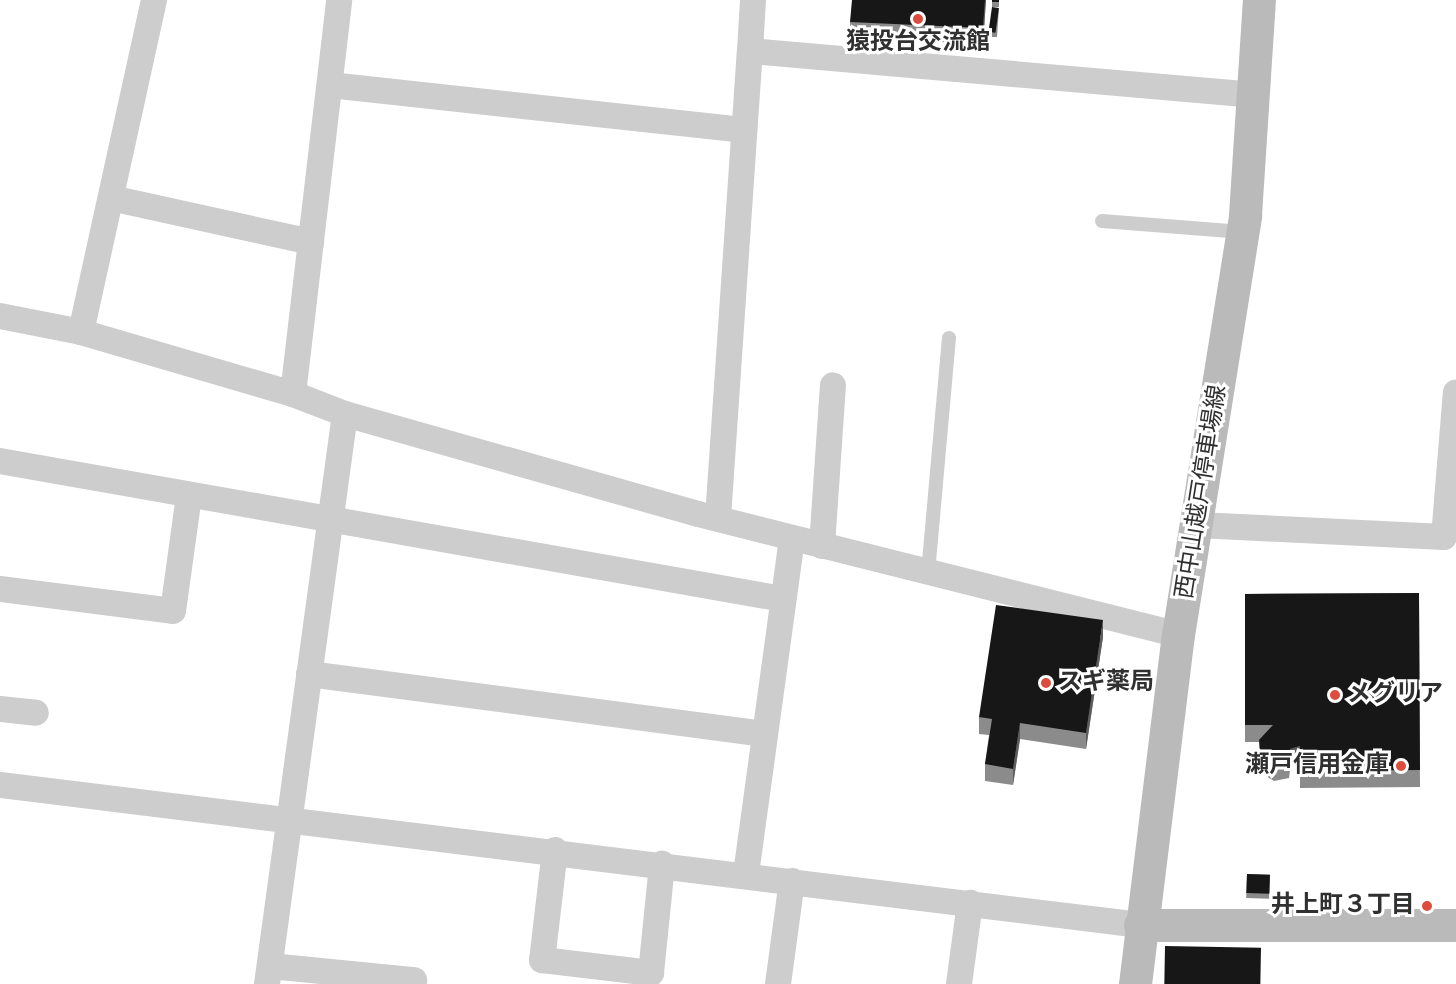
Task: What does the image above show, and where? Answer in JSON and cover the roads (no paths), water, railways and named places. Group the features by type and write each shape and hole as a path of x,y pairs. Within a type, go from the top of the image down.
{"main road":[{"name":"西中山越戸停車場線","path":"1135,984 1140,925 1178,635 1198,525 1243,232 1255,95 1259,0"},
{"path":"1140,925 1456,925"}],"street":[{"path":"81,332 154,0"},
{"path":"293,394 339,0"},
{"path":"718,518 741,130 753,0"},
{"path":"750,51 1255,95"},
{"path":"330,84 741,130"},
{"path":"111,198 311,242"},
{"path":"0,316 81,332 293,394 345,414 792,539 1178,635"},
{"path":"822,546 833,385"},
{"path":"1198,525 1444,537 1456,392"},
{"path":"345,414 268,975 414,980"},
{"path":"0,461 330,523 783,599"},
{"path":"0,589 173,611 189,496"},
{"path":"746,874 792,539"},
{"path":"309,674 764,734"},
{"path":"0,709 36,713"},
{"path":"0,785 289,817 1140,925"},
{"path":"555,850 542,960 651,973 662,864"},
{"path":"778,984 792,880"},
{"path":"959,984 970,903"}],"lane":[{"path":"1102,221 1243,232"},
{"path":"928,573 949,338"}],"place":[{"name":"猿投台交流館","path":"918,19"},
{"name":"スギ薬局","path":"1046,683"},
{"name":"メグリア","path":"1335,695"},
{"name":"瀬戸信用金庫","path":"1401,766"},
{"name":"井上町３丁目","path":"1427,906"}]}
